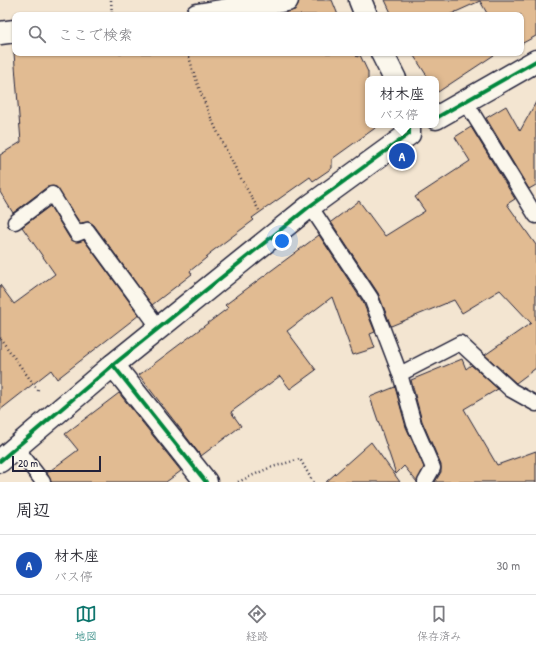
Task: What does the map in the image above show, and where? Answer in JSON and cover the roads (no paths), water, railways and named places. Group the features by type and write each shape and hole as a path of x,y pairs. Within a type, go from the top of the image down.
{"street":[{"path":"215,12 287,0"},
{"path":"360,0 365,12"},
{"path":"0,32 12,31"},
{"path":"384,56 394,76"},
{"path":"439,116 536,61"},
{"path":"8,454 159,328 310,206 414,128"},
{"path":"114,365 206,482"}],"lane":[{"path":"466,101 536,216"},
{"path":"15,222 52,194 77,234 87,230 159,328"},
{"path":"310,206 372,298 400,374 414,424 433,468 425,482"},
{"path":"400,374 460,343 511,390 536,404"},
{"path":"8,454 42,482"}],"place":[{"name":"材木座","path":"402,156"}]}
